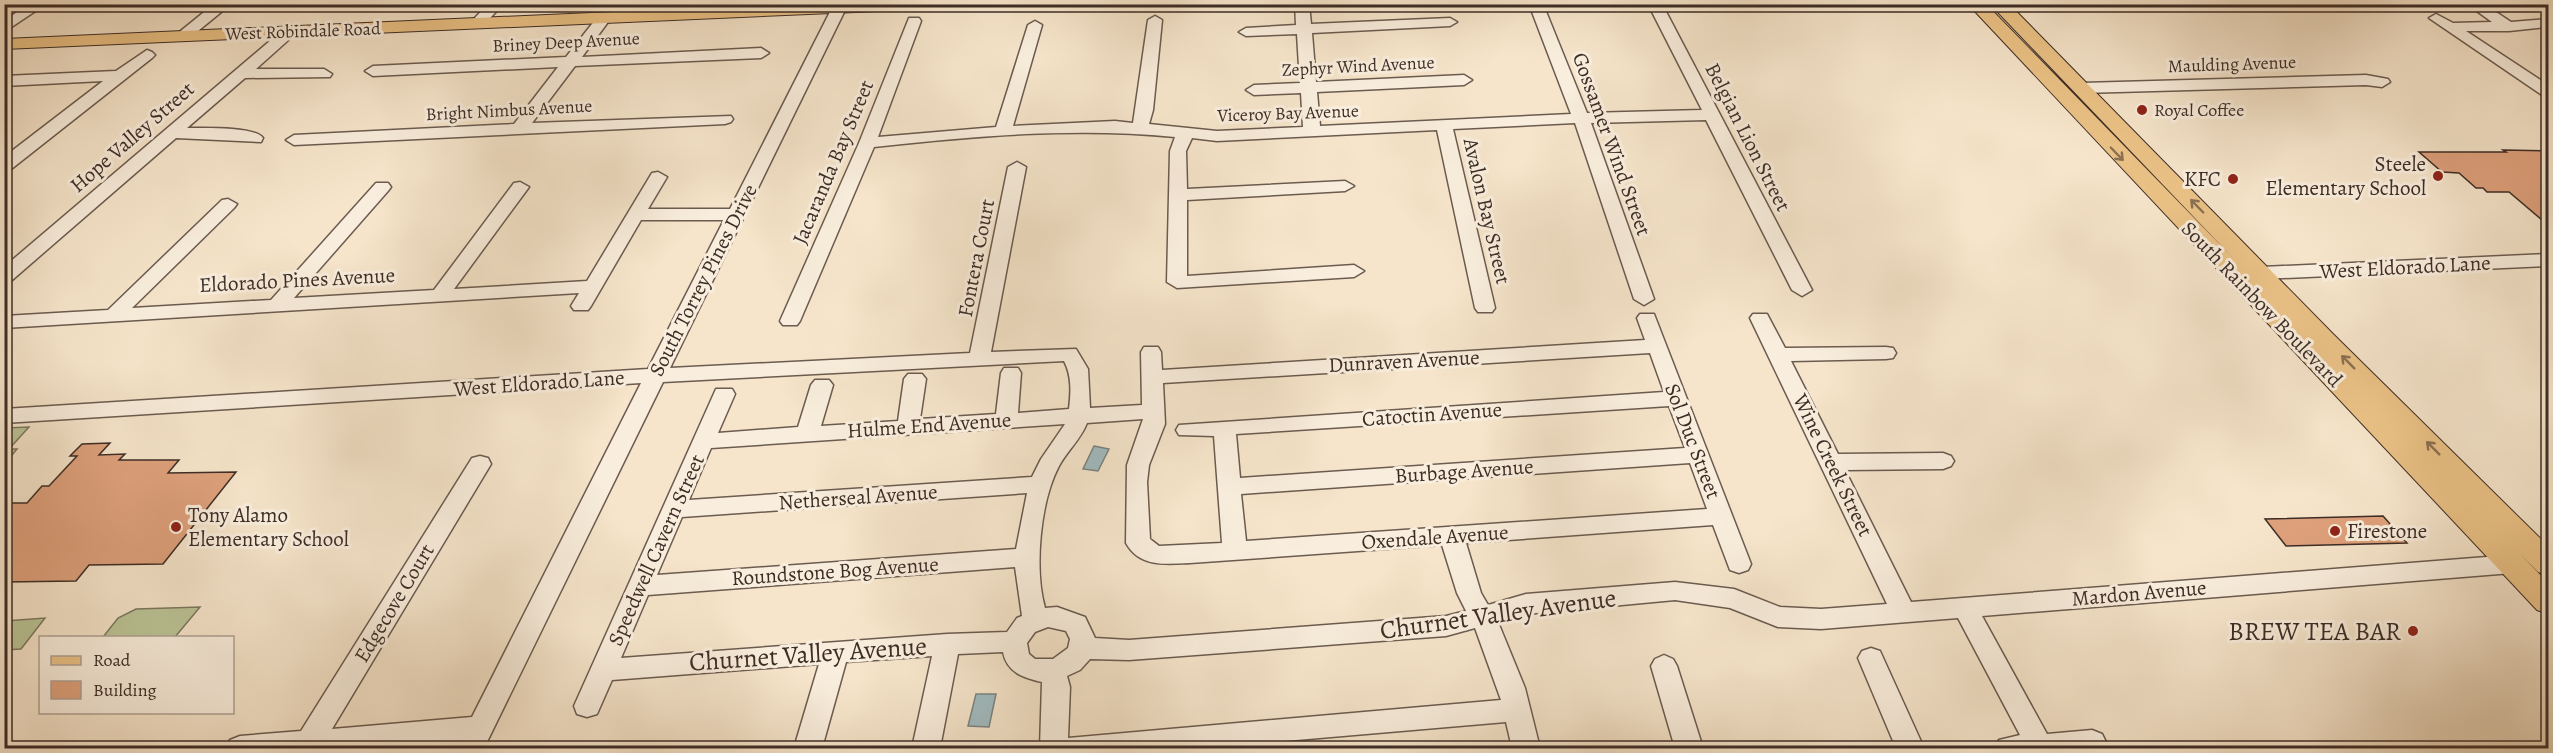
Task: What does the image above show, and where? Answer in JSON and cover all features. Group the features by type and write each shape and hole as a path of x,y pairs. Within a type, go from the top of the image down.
{"main road":[{"name":"West Robindale Road","path":"4,45 926,4"},
{"name":"South Rainbow Boulevard","path":"1976,4 2188,227 2255,282 2257,290 2267,294 2294,318 2325,340 2548,567"},
{"name":"South Rainbow Boulevard","path":"2001,5 2123,129 2408,454 2548,602"},
{"path":"2018,49 2045,63 2066,82 2082,88"},
{"path":"2056,90 2078,98 2097,116 2123,129"},
{"path":"2408,454 2471,504 2514,545 2548,567"},
{"path":"2512,564 2548,567"}],"street":[{"path":"4,28 39,4"},
{"path":"182,37 224,4"},
{"path":"477,24 496,4"},
{"path":"1302,4 1311,88 1312,132"},
{"name":"Gossamer Wind Street","path":"1536,4 1581,118 1646,308"},
{"name":"Belgian Lion Street","path":"1654,4 1802,290"},
{"path":"2474,4 2509,27"},
{"name":"South Torrey Pines Drive","path":"475,738 840,7"},
{"path":"519,129 604,18"},
{"path":"2436,18 2548,92"},
{"path":"1140,127 1145,110 1155,20"},
{"name":"Jacaranda Bay Street","path":"790,321 867,143 914,21"},
{"path":"1246,32 1450,22"},
{"path":"2450,27 2509,27 2548,23"},
{"path":"1003,132 1035,25"},
{"name":"Hope Valley Street","path":"4,277 289,32"},
{"name":"Briney Deep Avenue","path":"373,70 760,53"},
{"path":"4,166 147,56"},
{"path":"241,73 324,74"},
{"path":"4,81 120,76"},
{"name":"Zephyr Wind Avenue","path":"1254,90 1464,80"},
{"name":"Maulding Avenue","path":"2082,88 2366,80 2382,82"},
{"name":"Viceroy Bay Avenue","path":"867,143 928,136 1140,127 1217,136 1581,118 1712,115"},
{"name":"Bright Nimbus Avenue","path":"294,140 725,119"},
{"name":"Avalon Bay Street","path":"1444,125 1485,308"},
{"path":"171,133 220,133 255,138"},
{"path":"1185,134 1178,152 1178,282 1354,272"},
{"name":"Fontera Court","path":"979,358 1017,167"},
{"path":"581,306 658,177"},
{"path":"1179,195 1345,186"},
{"path":"277,305 382,187"},
{"path":"439,296 520,187"},
{"path":"114,315 228,204"},
{"path":"635,215 737,214"},
{"name":"West Eldorado Lane","path":"2255,282 2548,260"},
{"name":"Eldorado Pines Avenue","path":"4,322 593,286"},
{"name":"Sol Duc Street","path":"1646,308 1677,398 1740,564"},
{"name":"Wine Creek Street","path":"1760,318 1904,613"},
{"name":"Dunraven Avenue","path":"1151,377 1658,346"},
{"path":"1151,352 1154,411"},
{"name":"West Eldorado Lane","path":"4,416 1062,353 1072,357 1080,370 1077,415"},
{"path":"1779,355 1886,353"},
{"path":"1006,420 1011,373"},
{"path":"908,427 915,379"},
{"path":"807,432 822,385"},
{"name":"Speedwell Cavern Street","path":"587,706 724,394"},
{"name":"Catoctin Avenue","path":"1187,430 1677,398"},
{"name":"Hulme End Avenue","path":"704,441 807,432 1154,411"},
{"name":"Oxendale Avenue","path":"1154,411 1154,424 1138,465 1136,532 1138,543 1148,552 1165,556 1722,516"},
{"path":"1036,620 1029,591 1029,557 1034,511 1053,456 1075,426 1077,415"},
{"path":"1224,428 1235,551"},
{"name":"Burbage Avenue","path":"1229,488 1699,455"},
{"path":"1831,462 1943,461"},
{"name":"Edgecove Court","path":"309,743 480,464"},
{"name":"Netherseal Avenue","path":"674,509 1042,484"},
{"path":"1452,537 1469,593 1501,655 1526,748"},
{"name":"Roundstone Bog Avenue","path":"640,586 1029,557"},
{"name":"Mardon Avenue","path":"1767,613 1798,619 1904,613 2512,564"},
{"name":"Churnet Valley Avenue","path":"1082,648 1129,650 1446,626 1526,604 1675,591 1726,597 1767,613"},
{"path":"1965,608 2040,746"},
{"path":"1058,617 1076,624 1081,631 1082,648 1071,662 1052,671 1041,672 1022,665 1016,658 1014,642 1026,625 1036,620 1058,617"},
{"name":"Churnet Valley Avenue","path":"603,670 947,644 1014,642"},
{"path":"926,748 947,644"},
{"path":"808,748 836,652"},
{"path":"1871,658 1910,748"},
{"path":"1665,666 1689,748"},
{"path":"1052,671 1057,704 1054,748"},
{"path":"1073,748 1517,710"},
{"path":"240,748 309,743 475,738"},
{"path":"2009,748 2092,741"}],"green space":[{"path":"29,427 9,449 17,449 12,455 5,457 5,428"},
{"path":"200,607 176,636 104,636 118,618 136,609"},
{"path":"45,618 21,649 5,650 5,621"}],"water":[{"path":"1094,446 1109,449 1098,471 1083,469"},
{"path":"976,694 996,694 989,727 968,726"}],"building":[{"name":"Steele Elementary School","path":"2503,150 2548,151 2548,225 2509,192 2487,192 2483,188 2476,188 2459,173 2442,172 2419,152 2506,152"},
{"name":"Tony Alamo Elementary School","path":"110,443 99,455 125,454 119,460 179,460 168,473 236,472 163,564 89,565 76,581 4,582 4,503 27,503 42,486 49,486 77,456 70,456 82,444"},
{"name":"Firestone","path":"2383,516 2407,543 2286,546 2265,519"}],"place":[{"name":"Royal Coffee","path":"2142,110"},
{"name":"Steele Elementary School","path":"2438,176"},
{"name":"KFC","path":"2233,179"},
{"name":"Tony Alamo Elementary School","path":"176,527"},
{"name":"Firestone","path":"2335,531"},
{"name":"BREW TEA BAR","path":"2413,631"}]}
